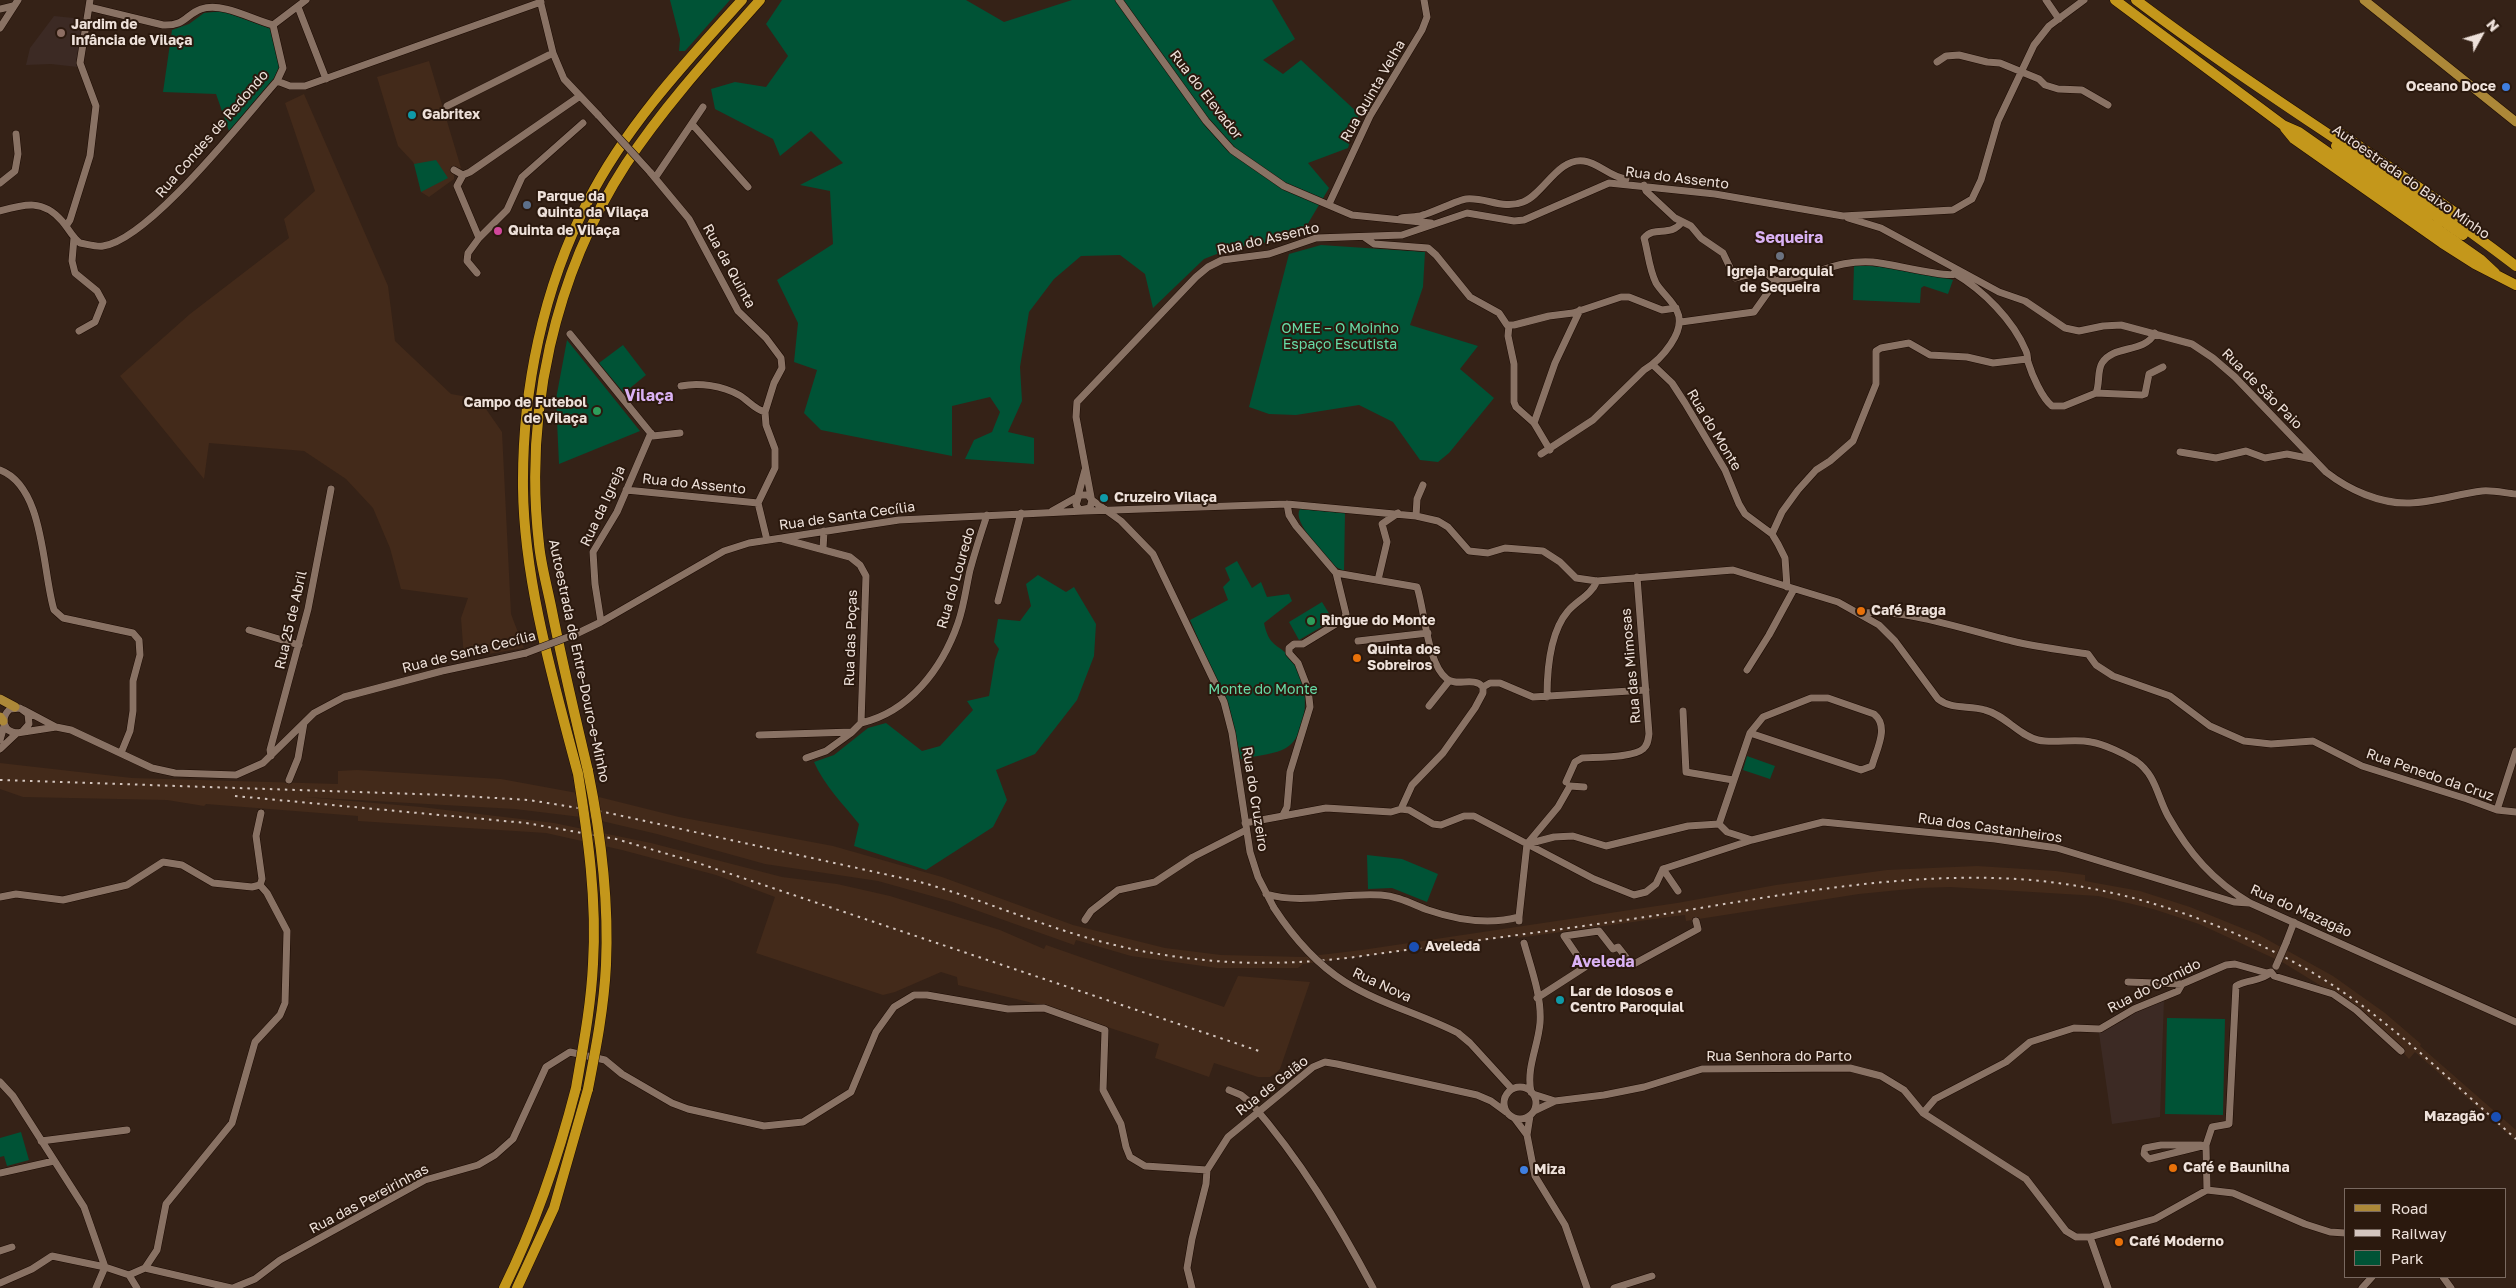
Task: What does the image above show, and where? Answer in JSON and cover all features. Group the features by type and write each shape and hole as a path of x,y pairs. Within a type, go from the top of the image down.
{"highway":[{"name":"Autoestrada de Entre-Douro-e-Minho","path":"504,1288 527,1240 560,1150 576,1088 589,1019 594,963 594,916 589,851 578,774 556,689 529,553 523,489 525,443 535,358 550,293 567,246 588,200 642,116 742,0"},
{"name":"Autoestrada de Entre-Douro-e-Minho","path":"517,1288 554,1208 588,1090 601,1020 606,964 606,926 599,824 561,657 539,545 535,487 537,426 546,362 562,301 580,251 605,199 626,164 659,118 760,0"},
{"path":"2115,0 2283,125 2294,139 2403,217 2475,264 2516,285"},
{"name":"Autoestrada do Baixo Minho","path":"2136,0 2175,29 2402,183 2516,266"},
{"name":"Autoestrada do Baixo Minho","path":"2296,110 2310,113 2406,176 2516,260"},
{"name":"Autoestrada do Baixo Minho","path":"2296,110 2305,124 2516,270"}],"main road":[{"path":"2367,1 2516,122"},
{"path":"0,700 15,707"}],"street":[{"path":"66,226 70,220 90,156 96,106 80,63 89,4 163,26 175,26 198,10 217,7 273,25 306,0"},
{"name":"Rua do Elevador","path":"1119,0 1206,121 1232,150 1284,186 1352,215 1434,223"},
{"name":"Rua Quinta Velha","path":"1329,204 1370,116 1398,72 1427,17 1424,0"},
{"path":"2046,0 2059,19"},
{"path":"1843,216 1940,212 1958,208 1972,199 1980,180 1998,121 2020,71 2039,36 2084,0"},
{"path":"277,81 290,86 305,86 540,1"},
{"name":"Rua da Quinta","path":"540,1 553,53 564,79 652,175 689,219 738,311 776,350 781,358 782,368 774,383 765,412"},
{"path":"0,9 15,3"},
{"path":"0,28 15,3"},
{"path":"298,7 326,79"},
{"name":"Rua Condes de Redondo","path":"77,240 103,246 132,233 161,211 277,81 283,68 273,25"},
{"path":"447,106 553,53"},
{"path":"1937,62 1946,56 1959,55 1987,62 2000,62 2039,79 2045,85 2058,89 2082,90 2108,105"},
{"path":"478,238 457,186 463,175 580,96"},
{"path":"652,175 703,107"},
{"path":"477,273 467,261 468,253 478,238 508,210 522,177 583,123"},
{"path":"692,124 748,187"},
{"path":"0,183 15,171 18,154 16,134"},
{"path":"1398,220 1422,216 1465,199 1505,205 1523,202 1535,196 1554,173 1577,161 1584,160 1610,175 1636,181 1643,185 1646,191 1674,218 1691,226 1702,238 1723,253 1735,278 1763,271 1776,281"},
{"path":"454,170 463,175"},
{"name":"Rua do Assento","path":"1091,499 1076,417 1077,402 1208,267 1222,260 1269,254 1316,238 1402,236 1434,223 1467,213 1514,221 1524,220 1609,182 1715,194 1843,216"},
{"path":"0,211 23,204 36,205 50,211 77,240 72,261 75,273 97,290 103,302 95,322 79,330"},
{"path":"1878,215 1877,224 1881,228"},
{"name":"Rua de São Paio","path":"1843,216 1881,228 1999,292 2025,301 2073,331 2121,325 2192,344 2214,358 2262,404 2312,459 2339,482 2382,500 2410,503 2484,491 2516,494"},
{"path":"1541,454 1550,450 1593,420 1644,370 1653,365 1675,337 1681,322 1676,308 1656,282 1644,238 1652,232 1673,230 1682,222"},
{"path":"1364,237 1374,244 1428,248 1436,255 1470,297 1499,313 1509,325 1508,336 1513,352 1515,373 1514,402 1520,411 1534,423 1550,450"},
{"path":"1928,255 1937,265 1973,285 2012,326 2028,354 2027,360 2045,398 2052,406 2064,406 2096,393 2145,394 2149,374 2163,367"},
{"path":"1681,322 1754,312 1776,281 1849,263 1873,262 1925,270 1948,276 1955,274"},
{"path":"1509,325 1580,310 1621,297 1629,297 1662,310 1676,308"},
{"path":"1534,423 1555,363 1580,310"},
{"path":"2096,393 2103,361 2114,353 2151,341 2155,333"},
{"path":"570,334 651,433 657,437 680,433"},
{"path":"1772,534 1782,512 1816,470 1830,461 1852,441 1876,384 1876,351 1881,348 1909,343 1930,355 1967,357 1993,363 2027,360"},
{"name":"Rua do Monte","path":"1653,365 1672,383 1725,470 1738,504 1745,514 1772,534 1785,558 1790,588"},
{"path":"681,386 707,385 723,389 739,395 765,412 766,425 775,449 775,468 758,503 767,540"},
{"name":"Rua da Igreja","path":"601,622 594,574 593,552 617,512 651,433"},
{"path":"2180,452 2216,458 2246,451 2265,458 2287,454 2312,459"},
{"name":"Rua do Assento","path":"1078,497 1086,467"},
{"path":"0,470 18,481 29,503 37,524 54,610 63,618 132,633 139,640 140,655 133,681 134,711 130,731 121,753"},
{"path":"1416,516 1417,500 1423,485"},
{"name":"Rua 25 de Abril","path":"271,756 270,750 299,645 331,489"},
{"name":"Rua do Assento","path":"626,490 758,503"},
{"path":"1084,494 1091,499 1090,508 1084,511 1076,504 1078,497 1084,494"},
{"name":"Rua de Santa Cecília","path":"1050,512 1078,497"},
{"name":"Rua do Cruzeiro","path":"1091,499 1108,510 1153,554 1224,702 1232,733 1250,852 1266,894"},
{"path":"1283,815 1287,807 1290,772 1310,707 1308,689 1298,663 1289,653 1289,648 1294,644 1304,644 1344,619 1346,614 1336,573 1296,526 1289,514 1287,504"},
{"name":"Rua de Santa Cecília","path":"15,707 56,727 71,730 152,768 217,776 236,775 253,769 271,756 322,708 352,695 442,671 526,653 576,634 601,622 724,551 749,543 899,520 1200,505 1287,504 1416,516 1448,527 1469,551 1488,553 1504,548 1543,551 1560,562 1576,578 1597,581"},
{"path":"998,601 1021,514"},
{"path":"1378,580 1386,542 1382,524 1398,514"},
{"name":"Rua do Louredo","path":"861,723 878,719 911,699 938,662 958,622 970,570 987,515"},
{"path":"823,549 824,531"},
{"name":"Rua das Poças","path":"779,538 850,557 860,565 866,576 861,723"},
{"name":"Rua do Mazagão","path":"1597,581 1733,570 1838,602 1879,625 1895,641 1938,699 1947,705 1984,709 1995,713 2036,740 2091,742 2134,760 2152,777 2167,814 2203,867 2219,883 2250,903 2516,1022"},
{"path":"1336,573 1417,588 1438,667 1449,681 1478,683 1483,687"},
{"name":"Rua das Mimosas","path":"1566,782 1575,762 1582,758 1634,753 1644,749 1649,734 1637,577"},
{"path":"1546,697 1549,666 1556,632 1563,618 1594,590 1597,581"},
{"path":"1747,670 1769,635 1790,588"},
{"name":"Rua Penedo da Cruz","path":"1861,614 1872,611 1929,620 2012,641 2088,654 2096,665 2113,676 2170,696 2210,726 2244,741 2271,744 2313,741 2362,766 2497,810 2516,812"},
{"path":"250,630 299,645"},
{"path":"1358,641 1428,632"},
{"path":"1429,706 1449,681"},
{"path":"1483,687 1490,683 1507,684 1533,698 1646,690"},
{"path":"1401,809 1412,786 1443,753 1475,708 1483,693 1483,687"},
{"path":"1719,824 1750,733 1763,717 1811,698 1828,698 1874,714 1879,718 1882,728 1872,766 1861,770 1750,733"},
{"path":"0,740 2,722 6,712 15,707"},
{"path":"0,749 26,729 29,719 24,710"},
{"path":"1683,711 1686,772 1733,780"},
{"path":"2,722 12,733 20,733"},
{"path":"289,780 298,758 304,723"},
{"path":"806,758 826,751 861,723"},
{"name":"Rua de Santa Cecília","path":"20,733 56,727"},
{"path":"759,735 852,732"},
{"path":"2497,810 2516,751"},
{"path":"1266,894 1290,899 1381,895 1397,897 1429,910 1468,920 1519,919 1527,844 1558,807 1570,786 1584,787"},
{"path":"1085,920 1092,911 1118,890 1155,882 1192,857 1245,826 1283,815 1326,808 1391,812 1401,809 1409,810 1433,824 1441,825 1464,816 1474,816 1612,887 1634,895 1646,892 1656,884 1663,868"},
{"path":"260,885 262,879 256,836 261,813"},
{"name":"Rua dos Castanheiros","path":"1663,868 1752,840 1823,822 1995,839 2057,848 2234,902 2250,903"},
{"path":"1527,844 1573,836 1606,846 1688,826 1719,824 1727,832 1752,840"},
{"path":"1727,832 1728,848"},
{"path":"0,896 16,894 63,900 127,885 163,862 182,864 213,883 252,887 260,885"},
{"path":"1663,868 1678,891"},
{"path":"129,1275 145,1268 157,1250 166,1204 232,1123 255,1042 280,1015 285,1003 287,931 267,892 260,885"},
{"name":"Rua Nova","path":"1266,894 1292,935 1319,962 1345,982 1378,999 1458,1033 1470,1043 1503,1080 1511,1092"},
{"path":"1538,998 1585,967 1564,936 1599,931 1612,949 1618,947 1632,965 1667,944 1698,929 1696,921"},
{"path":"2294,922 2273,969 2259,980 2244,982 2236,986 2229,1124 2212,1126 2204,1145 2207,1190 2233,1192 2305,1224 2330,1232 2344,1233"},
{"path":"1524,944 1538,998 1540,1023 1528,1078 1536,1104 1527,1135 1535,1176 1564,1225 1586,1284 1580,1288"},
{"name":"Rua do Cornido","path":"1923,1112 1936,1099 2006,1062 2030,1042 2074,1028 2100,1029 2134,1009 2178,991 2182,984 2226,965 2235,964 2266,973 2273,969 2274,976 2333,994 2356,1010 2400,1051"},
{"path":"2128,982 2182,984"},
{"name":"Rua das Pereirinhas","path":"232,1288 258,1276 280,1260 425,1180 478,1166 495,1155 513,1139 546,1067 570,1052 606,1060 622,1074 672,1103 688,1109 764,1126 803,1122 851,1092 876,1032 894,1007 914,995 927,995 1008,1010 1044,1008 1105,1030 1103,1090 1122,1124 1130,1156 1145,1166 1207,1170"},
{"name":"Rua de Gaião","path":"1192,1288 1187,1268 1192,1239 1206,1184 1207,1170 1228,1137 1313,1067 1325,1062 1477,1095 1506,1112"},
{"name":"Rua Senhora do Parto","path":"1532,1113 1555,1101 1636,1089 1702,1069 1850,1068 1881,1076 1904,1090 1923,1112 2026,1179 2066,1231 2076,1237 2090,1237 2155,1220 2207,1190"},
{"path":"1490,1101 1511,1092 1528,1078"},
{"path":"0,1082 13,1096 84,1207 105,1267 96,1288"},
{"path":"1229,1090 1241,1095 1259,1112 1317,1190 1373,1288"},
{"path":"1511,1092 1532,1093"},
{"path":"1511,1092 1506,1112 1515,1119 1527,1135"},
{"name":"Rua Senhora do Parto","path":"1532,1093 1555,1101"},
{"path":"1515,1119 1522,1120 1532,1113"},
{"path":"41,1142 127,1130"},
{"path":"2161,1145 2204,1145 2149,1159 2144,1154 2145,1148 2161,1145"},
{"path":"0,1173 54,1161"},
{"path":"2090,1237 2108,1288"},
{"path":"0,1251 12,1247"},
{"path":"0,1283 32,1269 52,1256 105,1267 129,1275 137,1288"},
{"path":"145,1268 232,1288"},
{"path":"1614,1288 1652,1276"},
{"path":"2362,1288 2371,1278"},
{"path":"2444,1278 2452,1288"}],"shaded area":[{"name":"Jardim de Infância de Vilaça","path":"54,16 83,19 78,67 51,64 26,65 30,48"},
{"path":"429,61 461,168 454,171 454,179 429,197 421,192 413,162 398,146 377,77"},
{"path":"304,94 388,286 395,341 451,394 479,399 502,432 511,614 524,648 464,658 461,618 468,598 401,589 390,548 373,508 346,479 304,451 209,443 204,479 120,376 190,314 289,238 284,219 315,191 285,103"},
{"path":"0,763 132,778 338,784 338,771 357,770 501,779 599,797 679,817 833,846 942,877 1073,925 1165,948 1221,955 1303,957 1362,950 1677,903 1776,885 1887,870 1977,866 2056,871 2085,875 2085,881 2140,891 2190,907 2259,935 2333,976 2385,1013 2421,1044 2420,1046 2516,1130 2516,1141 2415,1052 2409,1059 2383,1031 2344,1000 2282,962 2199,924 2153,909 2098,896 1950,887 1920,888 1859,894 1686,921 1685,915 1518,938 1517,936 1303,964 1298,968 1217,968 1131,956 1076,940 1074,945 953,902 878,881 765,864 657,834 589,818 515,809 304,797 421,807 554,823 651,843 782,877 837,884 890,896 1000,930 1044,949 1046,945 1224,1007 1238,976 1310,982 1280,1069 1276,1073 1270,1077 1258,1077 1214,1063 1209,1077 1155,1058 1159,1044 1037,1004 958,985 957,977 941,972 895,992 883,995 756,953 775,897 716,875 622,850 546,833 358,821 358,816 206,804 204,806 167,800 23,797 0,789"},
{"path":"2164,999 2160,1117 2112,1124 2099,1033 2130,1017 2129,1014"}],"green space":[{"path":"670,0 730,0 685,51 679,51 680,39"},
{"path":"782,0 966,0 1004,22 1072,0 1272,0 1295,39 1263,60 1283,74 1301,60 1359,114 1348,148 1308,163 1329,188 1300,237 1232,248 1204,259 1153,308 1145,274 1120,255 1081,256 1054,279 1029,312 1020,367 1022,401 1008,432 1034,438 1034,464 965,459 974,440 992,432 1000,412 990,397 952,406 952,456 821,430 804,413 817,370 794,362 798,323 777,280 833,244 830,191 800,185 843,163 811,131 780,156 773,139 715,109 711,89 735,82 766,87 788,56 766,24"},
{"path":"222,11 271,29 280,65 274,78 229,131 216,94 163,92 172,30 189,24 204,13"},
{"path":"436,160 448,178 421,192 414,164"},
{"name":"OMEE – O Moinho Espaço Escutista","path":"1321,245 1425,252 1423,287 1410,325 1478,346 1460,369 1494,398 1449,453 1438,462 1420,460 1393,422 1359,405 1296,415 1269,414 1249,407 1289,254"},
{"path":"1854,265 1904,270 1953,280 1948,294 1924,286 1921,288 1920,303 1853,300"},
{"path":"567,340 640,431 559,464 556,399"},
{"path":"623,345 646,375 624,393 599,363"},
{"path":"1300,509 1345,513 1344,571 1336,567 1305,530 1299,515"},
{"name":"Monte do Monte","path":"1237,561 1252,588 1261,582 1267,597 1289,594 1292,601 1264,623 1271,641 1291,658 1297,667 1302,680 1305,707 1299,734 1292,743 1277,752 1241,759 1231,715 1190,620 1228,600 1223,587 1230,580 1225,568"},
{"path":"1038,575 1066,592 1074,587 1096,624 1094,656 1077,700 1035,754 996,770 1007,800 993,827 926,870 854,846 859,824 828,786 814,762 834,755 868,728 886,723 922,751 940,746 973,710 967,701 989,696 995,660 999,649 994,642 998,619 1020,621 1031,606 1026,584"},
{"name":"Ringue do Monte","path":"1322,602 1333,620 1299,640 1289,622"},
{"path":"1747,756 1775,766 1770,779 1743,770"},
{"path":"1367,855 1402,859 1438,874 1427,902 1392,888 1368,889"},
{"path":"2167,1018 2225,1019 2223,1115 2165,1114"},
{"path":"21,1132 29,1160 7,1166 4,1156 0,1157 0,1138"}],"railway":[{"path":"0,780 446,795 529,800 609,813 920,882 960,894 1058,929 1147,952 1215,961 1250,963 1285,963 1355,957 1865,884 1951,878 2034,880 2116,894 2156,904 2234,933 2308,970 2364,1007 2416,1049 2516,1139"},
{"path":"235,796 526,823 616,839 695,862 1262,1052"}],"place":[{"name":"Jardim de Infância de Vilaça","path":"61,33"},
{"name":"Oceano Doce","path":"2506,87"},
{"name":"Gabritex","path":"412,115"},
{"name":"Parque da Quinta da Vilaça","path":"527,205"},
{"name":"Quinta de Vilaça","path":"498,231"},
{"name":"Igreja Paroquial de Sequeira","path":"1780,256"},
{"name":"Campo de Futebol de Vilaça","path":"597,411"},
{"name":"Cruzeiro Vilaça","path":"1104,498"},
{"name":"Café Braga","path":"1861,611"},
{"name":"Ringue do Monte","path":"1311,621"},
{"name":"Quinta dos Sobreiros","path":"1357,658"},
{"name":"Aveleda","path":"1414,947"},
{"name":"Lar de Idosos e Centro Paroquial","path":"1560,1000"},
{"name":"Mazagão","path":"2496,1117"},
{"name":"Café e Baunilha","path":"2173,1168"},
{"name":"Miza","path":"1524,1170"},
{"name":"Café Moderno","path":"2119,1242"}],"district":[{"name":"Sequeira","path":"1789,238"},
{"name":"Vilaça","path":"649,396"},
{"name":"Aveleda","path":"1603,962"}]}
